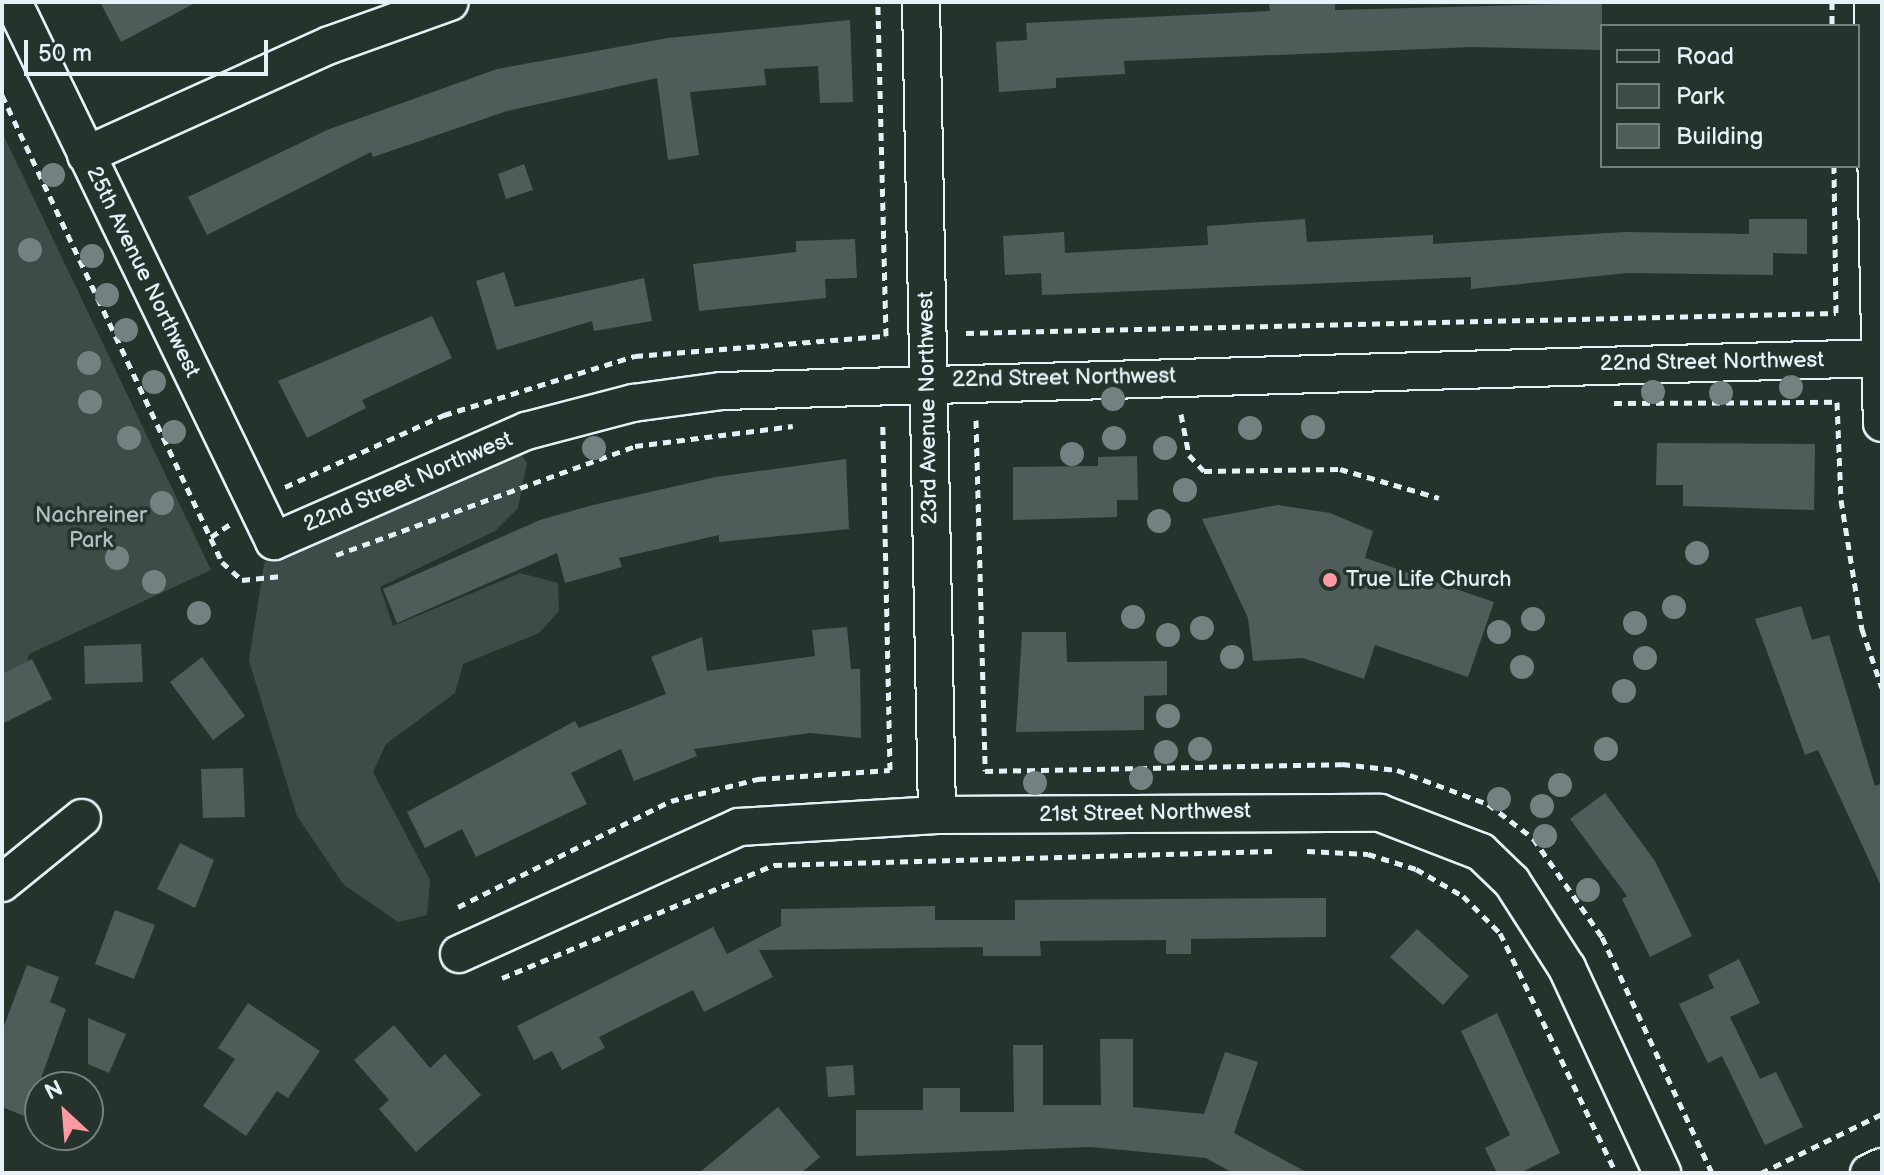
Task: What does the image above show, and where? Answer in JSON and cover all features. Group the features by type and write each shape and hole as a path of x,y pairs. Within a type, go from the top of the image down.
{"street":[{"name":"25th Avenue Northwest","path":"13,2 274,541"},
{"path":"86,155 330,45 450,2"},
{"name":"23rd Avenue Northwest","path":"921,2 926,381 937,815"},
{"path":"1873,2 1882,423"},
{"name":"22nd Street Northwest","path":"274,541 455,458 633,403 926,381 1880,358"},
{"name":"21st Street Northwest","path":"459,954 739,827 937,815 1380,813 1481,852 1512,882 1561,957 1662,1173"},
{"path":"2,883 82,818"},
{"path":"1869,1173 1882,1167"}],"path":[{"path":"878,2 886,336"},
{"path":"1832,2 1832,24"},
{"path":"2,95 222,562 242,580 269,581 297,569"},
{"path":"966,333 1836,313 1834,168"},
{"path":"1837,402 1841,500 1862,629 1882,688"},
{"path":"1181,414 1189,455 1204,471 1340,469 1439,498"},
{"path":"872,422 885,422 890,770"},
{"path":"326,558 635,446 803,425"},
{"path":"1303,850 1368,854 1416,869 1463,896 1500,933 1616,1173"},
{"path":"502,978 774,865 1288,851"},
{"path":"1761,1173 1882,1114"}],"green space":[{"name":"Nachreiner Park","path":"2,132 211,570 29,654 24,675 2,688"},
{"path":"506,433 527,463 518,508 495,531 380,587 393,626 520,573 558,583 559,611 539,633 463,664 455,693 386,744 373,772 430,880 427,915 398,922 343,884 297,816 249,661 264,564 278,542 411,484 438,446"}],"building":[{"path":"100,2 197,2 121,42"},
{"path":"1335,2 1335,10 1602,3 1600,50 1473,47 1124,61 1125,74 1056,78 1056,88 999,92 996,42 1027,40 1026,23 1270,11 1269,4"},
{"path":"850,20 853,102 820,103 818,66 764,69 766,85 690,92 699,155 668,160 657,78 507,111 373,157 371,152 207,235 188,197 327,130 497,69 668,38"},
{"path":"524,164 533,190 506,199 498,174"},
{"path":"1305,219 1307,242 1433,235 1433,244 1625,232 1749,234 1749,219 1807,219 1807,254 1773,253 1773,275 1628,273 1471,289 1471,277 1042,295 1041,273 1005,275 1003,236 1064,232 1065,253 1208,245 1207,226"},
{"path":"855,239 857,278 825,279 826,298 699,311 693,264 796,252 796,241"},
{"path":"504,272 515,307 644,278 652,321 594,331 592,321 497,350 476,281"},
{"path":"432,316 452,358 362,400 366,408 307,438 278,381"},
{"path":"1657,443 1815,444 1814,510 1683,506 1683,485 1656,485"},
{"path":"1137,456 1138,500 1117,500 1117,517 1013,520 1013,467 1098,466 1098,457"},
{"path":"846,459 849,529 719,542 719,535 619,558 622,567 565,583 557,553 397,623 383,589 540,520 593,505 716,477"},
{"name":"True Life Church","path":"1278,505 1330,513 1373,531 1365,558 1494,602 1468,677 1375,645 1364,679 1303,658 1253,661 1248,618 1202,519"},
{"path":"1801,606 1812,640 1829,635 1875,786 1882,783 1882,888 1818,750 1805,755 1755,619"},
{"path":"847,627 851,669 860,669 861,738 810,733 694,749 697,756 634,781 621,749 571,773 587,804 476,857 462,829 425,848 407,812 575,721 579,728 666,694 651,657 702,637 707,671 815,656 812,630"},
{"path":"1022,632 1066,632 1067,662 1167,661 1167,695 1144,696 1144,730 1016,732"},
{"path":"141,644 143,682 85,684 84,646"},
{"path":"202,657 245,716 213,740 170,682"},
{"path":"32,659 52,699 2,724 2,674"},
{"path":"243,768 245,817 203,818 201,769"},
{"path":"1605,793 1655,861 1692,936 1650,957 1622,899 1627,896 1570,819"},
{"path":"180,843 214,860 195,908 157,889"},
{"path":"1326,898 1326,937 1191,939 1191,954 1166,954 1166,940 1040,941 1041,956 983,956 983,947 759,950 773,977 704,1012 693,990 599,1037 605,1048 562,1070 552,1051 534,1060 517,1026 713,927 727,954 781,926 781,909 935,906 935,920 1015,920 1015,900"},
{"path":"115,910 155,925 134,979 95,964"},
{"path":"1417,929 1469,976 1443,1005 1390,957"},
{"path":"1739,959 1760,1003 1730,1017 1760,1079 1776,1072 1803,1127 1765,1145 1722,1056 1708,1063 1679,1004 1714,988 1708,975"},
{"path":"27,965 59,977 50,1002 66,1009 44,1071 24,1071 24,1116 2,1107 2,1031"},
{"path":"248,1003 320,1051 288,1098 277,1091 246,1136 203,1106 235,1059 218,1048"},
{"path":"1497,1013 1560,1153 1520,1173 1497,1173 1485,1148 1510,1135 1461,1031"},
{"path":"88,1018 126,1034 109,1073 88,1064"},
{"path":"394,1025 430,1068 445,1054 481,1095 416,1152 379,1109 389,1100 354,1060"},
{"path":"1100,1039 1133,1039 1133,1107 1204,1114 1225,1052 1258,1062 1234,1133 1308,1173 1233,1173 1206,1158 1091,1147 856,1156 856,1110 923,1110 923,1088 960,1088 960,1112 1014,1112 1013,1045 1043,1045 1043,1105 1101,1105"},
{"path":"853,1065 855,1095 828,1097 826,1067"},
{"path":"778,1107 820,1157 801,1173 699,1173"}],"place":[{"name":"True Life Church","path":"1330,580"}]}
